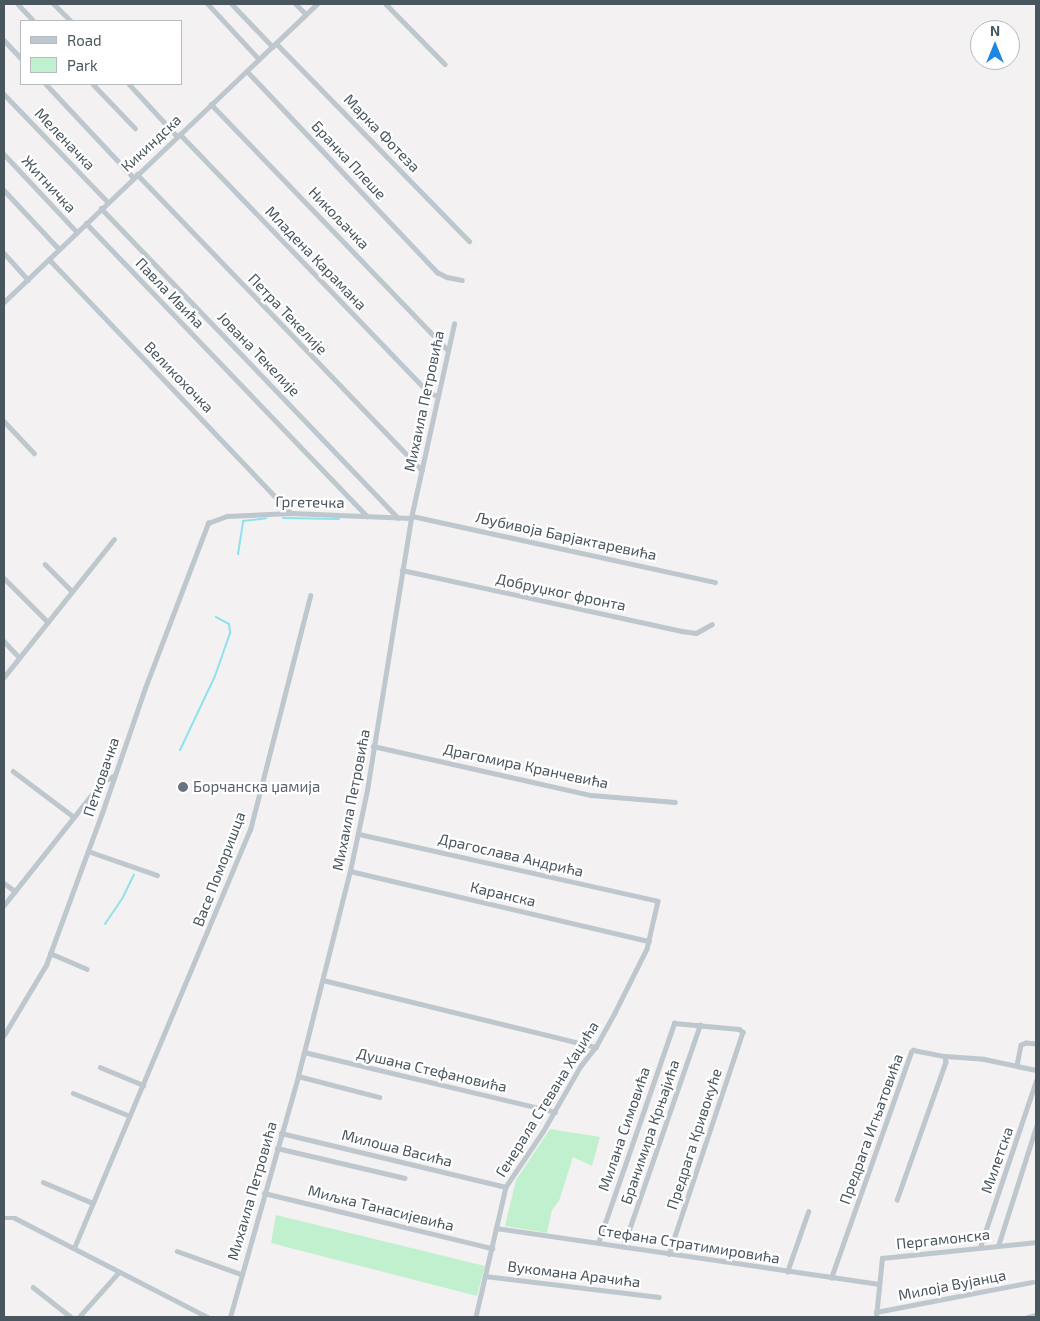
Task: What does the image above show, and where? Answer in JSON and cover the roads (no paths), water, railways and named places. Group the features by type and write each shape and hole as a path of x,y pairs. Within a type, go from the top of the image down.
{"street":[{"path":"18,4 33,20"},
{"path":"54,4 69,20"},
{"path":"208,4 259,59"},
{"name":"Марка Фотеза","path":"232,4 469,241"},
{"path":"296,4 306,14"},
{"name":"Кикиндска","path":"4,302 317,4"},
{"path":"386,4 445,64"},
{"path":"4,40 20,57"},
{"name":"Бранка Плеше","path":"247,71 432,266 443,276 462,280"},
{"name":"Петра Текелије","path":"47,85 422,470"},
{"path":"94,85 135,128"},
{"name":"Младена Карамана","path":"130,85 429,393 438,396"},
{"name":"Меленачка","path":"4,94 108,202"},
{"name":"Никољачка","path":"211,104 448,350"},
{"name":"Житничка","path":"4,154 77,232"},
{"path":"4,190 59,249"},
{"name":"Јована Текелије","path":"101,208 398,518"},
{"name":"Павла Ивића","path":"86,223 236,382 367,516"},
{"path":"4,253 28,280"},
{"name":"Великохочка","path":"49,259 291,513"},
{"name":"Михаила Петровића","path":"230,1317 298,1076 359,834 402,570 454,324"},
{"path":"4,421 34,453"},
{"name":"Гргетечка","path":"210,521 227,516 291,513 412,517"},
{"name":"Љубивоја Барјактаревића","path":"412,517 715,582"},
{"name":"Петковачка","path":"4,1035 39,978 50,953 88,851 151,670 210,521"},
{"path":"4,677 114,539"},
{"path":"45,564 72,591"},
{"name":"Добруџког фронта","path":"402,570 682,631 696,633 712,624"},
{"path":"4,578 48,622"},
{"name":"Васе Поморишца","path":"74,1248 250,830 310,596"},
{"path":"4,641 19,658"},
{"name":"Драгомира Кранчевића","path":"373,746 591,796 676,802"},
{"path":"13,771 74,817"},
{"path":"4,906 102,782 114,776"},
{"name":"Драгослава Андрића","path":"359,834 658,901"},
{"path":"88,851 156,875"},
{"name":"Каранска","path":"350,871 649,941"},
{"path":"4,882 15,891"},
{"name":"Генерала Стевана Хаџића","path":"476,1317 506,1187 555,1112 581,1066 596,1047 645,954 658,901"},
{"path":"50,953 88,969"},
{"path":"323,980 596,1047"},
{"name":"Милана Симовића","path":"598,1243 674,1023 700,1025"},
{"name":"Предрага Кривокуће","path":"669,1254 743,1032 739,1029 700,1025"},
{"name":"Бранимира Крњајића","path":"623,1247 700,1025"},
{"path":"1017,1066 1021,1045 1026,1043 1036,1044"},
{"name":"Предрага Игњатовића","path":"831,1278 911,1052 913,1050 945,1056"},
{"name":"Душана Стефановића","path":"304,1052 555,1112"},
{"path":"897,1200 946,1062 945,1056 984,1059 1036,1070"},
{"path":"100,1067 143,1085"},
{"path":"298,1076 379,1097"},
{"name":"Милетска","path":"980,1247 1036,1081"},
{"path":"73,1093 130,1116"},
{"path":"998,1246 1036,1127"},
{"name":"Милоша Васића","path":"282,1133 506,1187"},
{"path":"277,1148 405,1178"},
{"path":"43,1182 93,1203"},
{"name":"Миљка Танасијевића","path":"264,1193 492,1248"},
{"path":"787,1272 808,1212"},
{"path":"4,1218 15,1218 208,1317"},
{"name":"Стефана Стратимировића","path":"496,1228 879,1284"},
{"name":"Пергамонска","path":"876,1315 880,1261 885,1257 1036,1242"},
{"name":"Михаила Петровића","path":"177,1251 241,1274"},
{"path":"79,1317 119,1272"},
{"name":"Вукомана Арачића","path":"485,1276 659,1297"},
{"name":"Милоја Вујанца","path":"876,1315 1032,1282"},
{"path":"33,1287 71,1317"},
{"path":"1028,1317 1036,1315"}],"waterway":[{"path":"238,554 243,521 266,518"},
{"path":"283,518 339,519"},
{"path":"180,750 215,676 230,633 229,624 216,617"},
{"path":"105,924 123,897 134,874"}],"place":[{"name":"Борчанска џамија","path":"183,787"}]}
